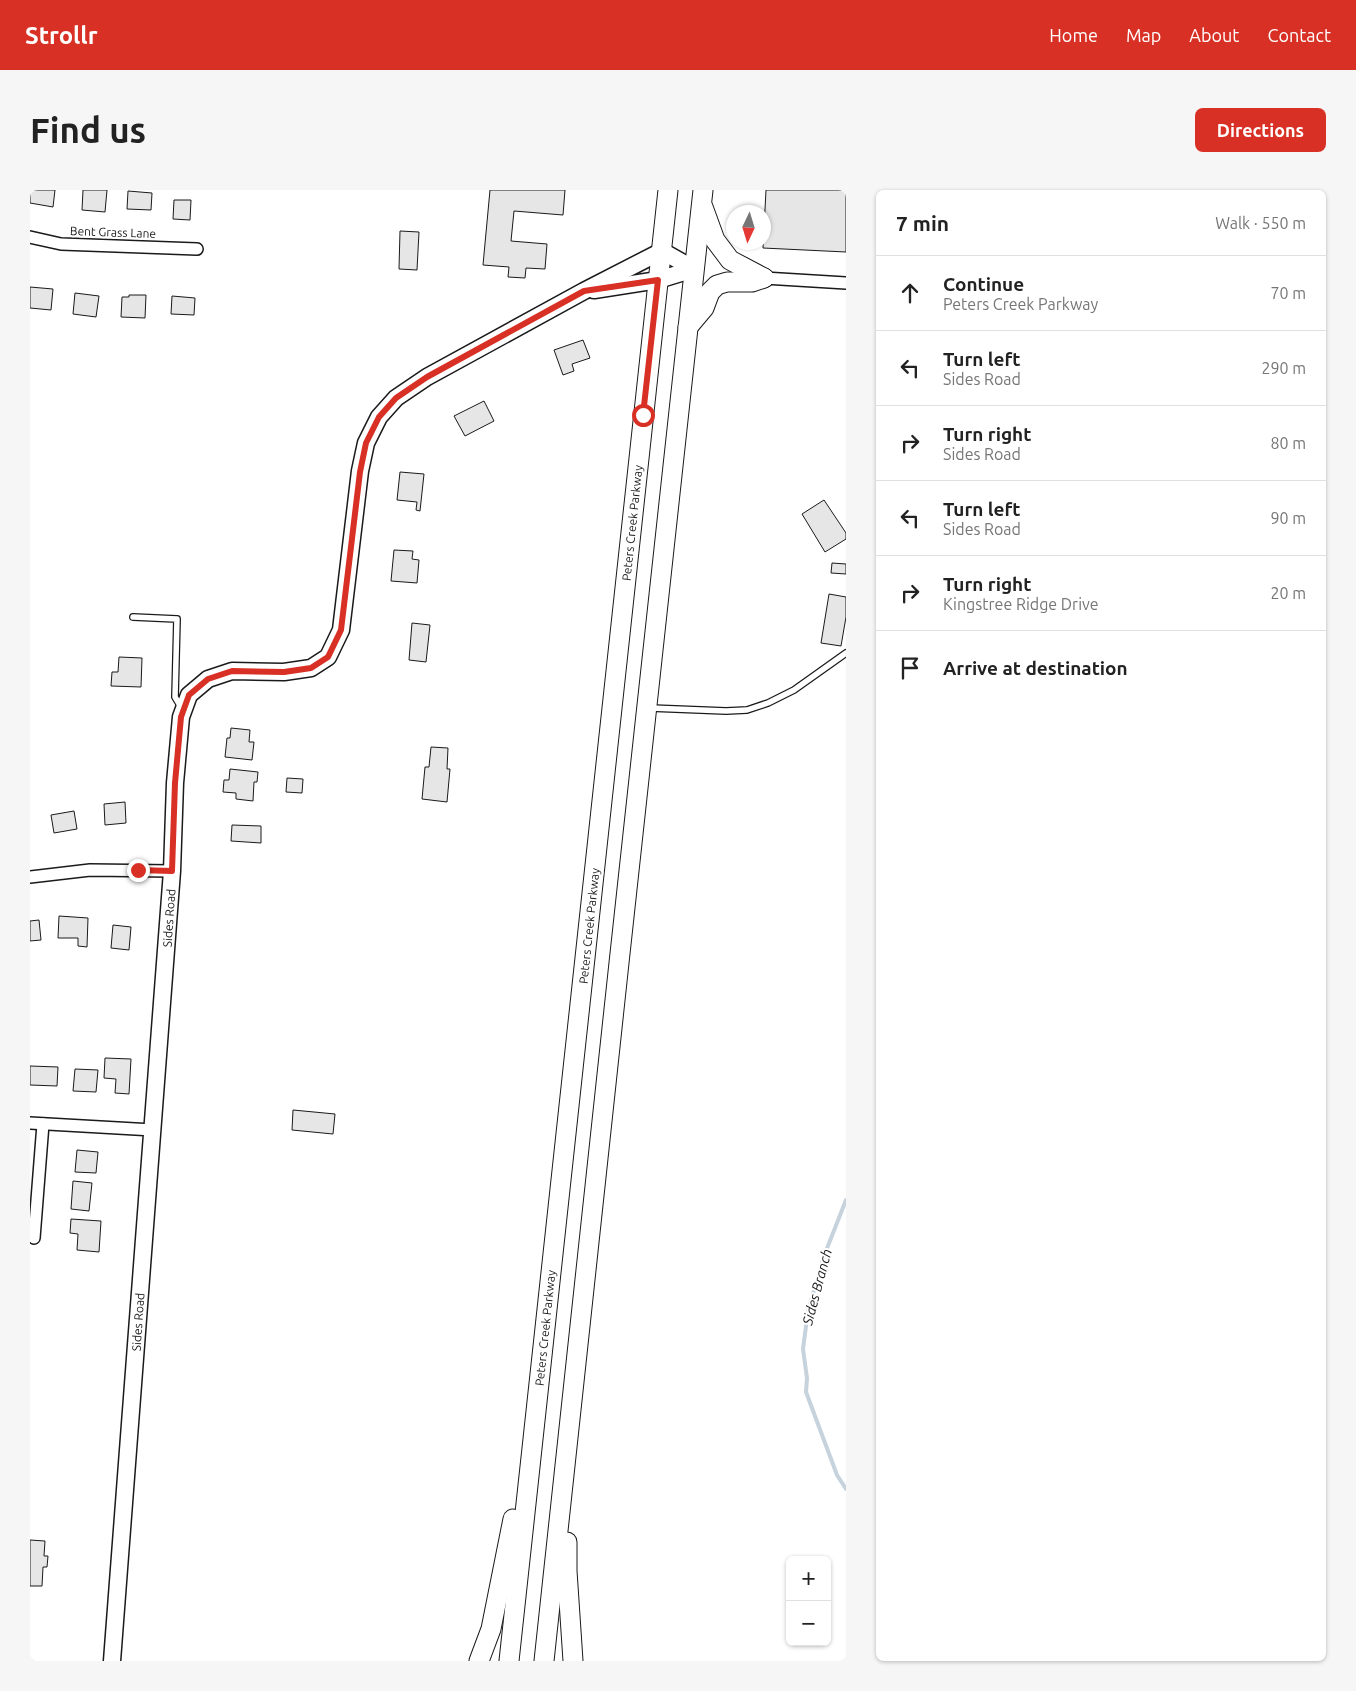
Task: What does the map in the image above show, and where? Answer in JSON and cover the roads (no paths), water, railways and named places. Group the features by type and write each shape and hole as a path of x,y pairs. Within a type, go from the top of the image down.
{"main road":[{"name":"Peters Creek Parkway","path":"509,1661 668,190"},
{"path":"544,1661 702,196"},
{"path":"702,196 715,240 730,260 764,278"},
{"path":"688,327 704,308 710,292 717,284 752,282 764,278"},
{"path":"569,1416 567,1571 573,1661"},
{"path":"479,1661 491,1629 533,1435"}],"street":[{"name":"Bent Grass Lane","path":"30,237 61,244 197,249"},
{"path":"662,251 694,269"},
{"name":"Sides Road","path":"112,1661 172,871 175,783 181,717 189,695 208,679 232,671 284,672 311,668 328,657 341,630 366,443 379,417 396,398 427,377 584,291 662,251"},
{"name":"Sides Road","path":"584,291 658,280 694,269"},
{"path":"764,278 846,283"},
{"path":"30,877 90,870 172,871"},
{"path":"30,1123 153,1130"},
{"path":"34,1238 43,1124"}],"lane":[{"path":"133,617 177,619 175,697 183,712"},
{"path":"648,708 726,712 747,710 768,703 794,690 846,653"}],"waterway":[{"name":"Sides Branch","path":"846,1200 824,1256 808,1311 803,1349 807,1378 806,1392 837,1475 846,1489"}]}
